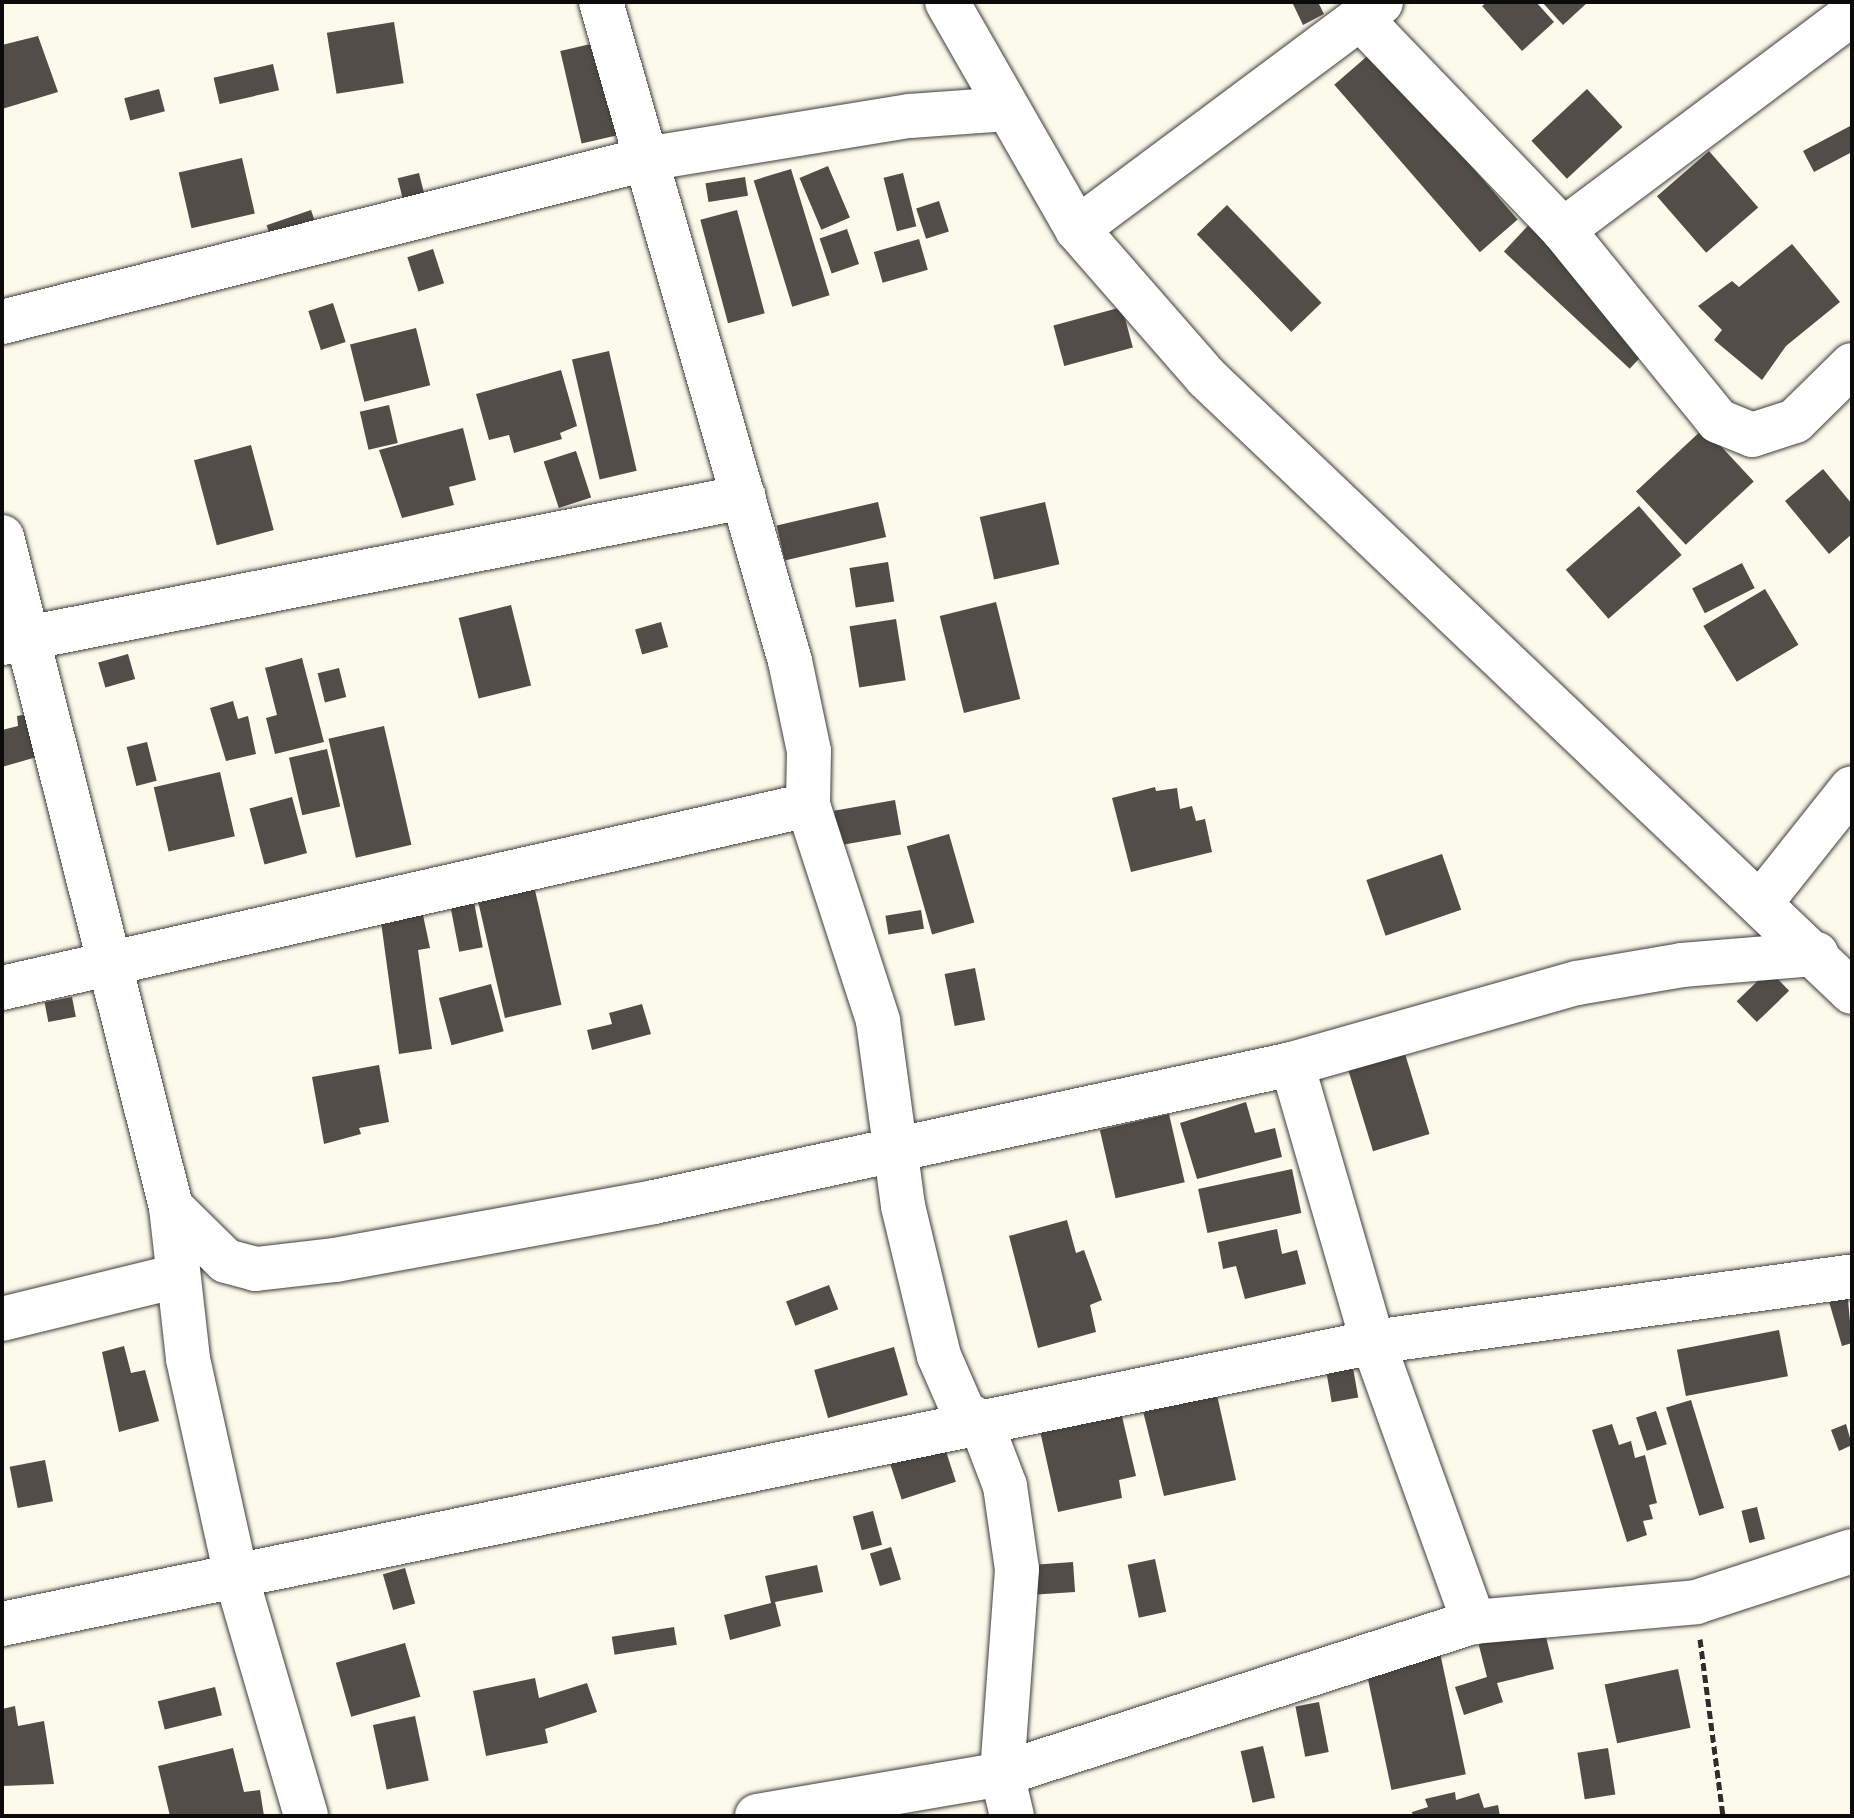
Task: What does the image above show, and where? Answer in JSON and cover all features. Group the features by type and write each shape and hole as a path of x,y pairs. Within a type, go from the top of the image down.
{"street":[{"path":"601,2 790,661 809,751 808,805 878,1021 903,1206 939,1356 963,1411 981,1423 1005,1486 1017,1569 1002,1774 1012,1816"},
{"path":"947,2 1077,229 1206,377 1762,901 1852,992"},
{"path":"1077,229 1370,10 1563,230 1718,421 1752,435 1795,421 1852,365"},
{"path":"1563,230 1852,14"},
{"path":"2,322 646,159 910,116 1007,109"},
{"path":"13,640 744,497"},
{"path":"2,537 13,640 107,962 171,1207 188,1359 236,1576 306,1816"},
{"path":"1762,901 1852,788"},
{"path":"2,988 808,805"},
{"path":"171,1207 226,1261 256,1269 283,1267 654,1202 1292,1064 1577,983 1682,965 1817,954"},
{"path":"1292,1064 1373,1342 1474,1622"},
{"path":"2,1319 177,1276"},
{"path":"2,1624 1373,1342 1852,1276"},
{"path":"757,1816 1002,1774 1474,1622 1696,1602 1852,1551"}],"path":[{"path":"1696,1602 1723,1816"}],"building":[{"path":"1292,2 1318,2 1324,14 1303,25"},
{"path":"1487,2 1536,2 1554,22 1522,51 1482,6"},
{"path":"1542,2 1588,2 1563,25"},
{"path":"394,22 404,83 337,94 327,33"},
{"path":"38,36 58,92 2,109 2,45"},
{"path":"608,40 629,133 582,144 560,51"},
{"path":"1372,52 1518,220 1480,252 1334,85"},
{"path":"273,64 279,90 220,104 214,78"},
{"path":"159,89 165,111 130,121 124,98"},
{"path":"1587,89 1622,127 1567,179 1531,141"},
{"path":"1852,125 1852,152 1814,172 1803,151"},
{"path":"1709,151 1758,208 1706,253 1657,196"},
{"path":"242,158 255,214 191,228 179,173"},
{"path":"828,166 850,218 821,230 799,178"},
{"path":"791,169 830,295 792,307 754,180"},
{"path":"419,173 426,201 405,206 398,178"},
{"path":"903,173 916,226 897,231 884,178"},
{"path":"745,177 748,196 708,202 705,183"},
{"path":"939,201 949,231 926,239 916,208"},
{"path":"1227,205 1321,303 1291,332 1197,234"},
{"path":"311,210 317,227 272,242 267,225"},
{"path":"737,210 765,313 728,323 700,220"},
{"path":"1538,215 1664,332 1630,369 1504,252"},
{"path":"847,229 859,264 832,273 820,238"},
{"path":"919,239 928,270 883,283 874,252"},
{"path":"1792,244 1840,302 1786,346 1762,380 1714,340 1722,330 1698,306 1732,281 1739,287"},
{"path":"433,249 444,283 418,292 407,257"},
{"path":"333,303 346,342 321,350 308,311"},
{"path":"1122,307 1133,348 1064,366 1053,325"},
{"path":"416,328 430,385 364,402 350,344"},
{"path":"609,351 637,471 600,479 572,360"},
{"path":"561,370 577,426 560,433 562,439 514,453 509,435 489,440 476,394"},
{"path":"389,405 398,443 369,450 360,412"},
{"path":"463,428 476,480 449,487 454,505 402,518 379,450"},
{"path":"1704,428 1754,481 1686,545 1636,491"},
{"path":"251,445 274,530 217,545 194,460"},
{"path":"576,451 591,498 559,508 544,462"},
{"path":"1823,469 1852,504 1852,534 1829,554 1785,501"},
{"path":"878,502 886,537 785,560 777,525"},
{"path":"1045,502 1059,564 994,579 980,517"},
{"path":"1639,506 1682,555 1608,619 1566,570"},
{"path":"888,562 894,602 856,608 849,568"},
{"path":"1742,563 1755,588 1705,613 1692,588"},
{"path":"1765,589 1798,645 1737,682 1703,626"},
{"path":"996,602 1020,699 964,713 940,616"},
{"path":"511,605 531,686 479,699 459,618"},
{"path":"896,619 906,680 859,688 850,626"},
{"path":"661,622 668,647 642,654 635,629"},
{"path":"128,654 135,679 105,688 98,663"},
{"path":"302,658 324,742 275,754 266,718 277,715 265,668"},
{"path":"339,668 346,697 325,702 318,673"},
{"path":"233,701 238,719 248,716 256,754 226,761 210,708"},
{"path":"39,712 47,754 2,767 2,730 18,726 17,716"},
{"path":"384,726 411,845 356,858 328,739"},
{"path":"147,742 157,781 136,786 127,747"},
{"path":"327,749 340,806 302,815 289,758"},
{"path":"220,772 235,836 169,852 154,787"},
{"path":"1155,787 1156,791 1177,788 1180,809 1192,806 1196,821 1205,819 1212,852 1131,872 1112,798"},
{"path":"292,797 307,853 265,864 249,808"},
{"path":"895,800 901,834 840,845 834,811"},
{"path":"949,834 974,922 932,935 907,846"},
{"path":"1442,854 1461,910 1386,936 1366,880"},
{"path":"534,886 561,1005 505,1018 477,899"},
{"path":"474,902 483,947 459,952 450,907"},
{"path":"921,910 924,929 888,934 885,916"},
{"path":"423,915 430,948 418,950 432,1049 399,1054 381,922"},
{"path":"975,968 985,1020 955,1026 945,974"},
{"path":"1769,970 1789,991 1757,1022 1737,1001"},
{"path":"491,984 504,1031 452,1045 439,998"},
{"path":"72,997 76,1017 48,1022 45,1002"},
{"path":"642,1004 651,1034 592,1050 587,1030 612,1024 609,1013"},
{"path":"1402,1044 1429,1134 1373,1151 1346,1061"},
{"path":"379,1065 389,1122 359,1128 361,1134 324,1144 312,1077"},
{"path":"1246,1102 1255,1133 1275,1128 1282,1157 1197,1179 1180,1123"},
{"path":"1169,1114 1185,1182 1116,1198 1100,1130"},
{"path":"1292,1169 1301,1213 1207,1233 1198,1189"},
{"path":"1067,1220 1076,1253 1084,1250 1102,1300 1090,1305 1096,1332 1038,1348 1009,1236"},
{"path":"1277,1229 1282,1254 1297,1250 1306,1284 1245,1299 1236,1266 1223,1269 1218,1242"},
{"path":"829,1285 838,1309 795,1326 786,1301"},
{"path":"1847,1289 1852,1343 1842,1346 1827,1295"},
{"path":"1779,1330 1788,1376 1686,1396 1677,1350"},
{"path":"124,1346 131,1373 145,1370 159,1421 119,1432 102,1352"},
{"path":"894,1347 908,1395 828,1418 814,1370"},
{"path":"1352,1362 1358,1397 1332,1402 1325,1367"},
{"path":"1217,1395 1236,1480 1164,1496 1140,1399"},
{"path":"1691,1400 1724,1508 1699,1516 1666,1408"},
{"path":"1656,1411 1667,1444 1647,1451 1636,1417"},
{"path":"1121,1412 1136,1476 1119,1480 1122,1498 1058,1512 1040,1431"},
{"path":"1612,1424 1619,1445 1631,1441 1635,1458 1645,1455 1657,1503 1649,1505 1653,1519 1643,1521 1647,1535 1627,1542 1592,1430"},
{"path":"1846,1424 1852,1445 1839,1451 1831,1430"},
{"path":"942,1439 956,1482 902,1499 888,1457"},
{"path":"45,1460 53,1501 18,1508 10,1467"},
{"path":"1757,1507 1765,1539 1749,1543 1741,1511"},
{"path":"873,1511 882,1545 862,1550 853,1516"},
{"path":"891,1547 901,1580 880,1586 870,1553"},
{"path":"1155,1559 1166,1612 1139,1618 1128,1565"},
{"path":"1073,1562 1075,1592 1033,1595 1031,1565"},
{"path":"817,1565 823,1592 775,1602 781,1626 730,1640 724,1615 771,1603 765,1576"},
{"path":"405,1568 415,1604 393,1610 383,1574"},
{"path":"1542,1621 1554,1669 1497,1683 1503,1702 1464,1715 1455,1687 1487,1677 1477,1638"},
{"path":"674,1627 677,1645 615,1655 612,1637"},
{"path":"405,1643 420,1697 351,1717 336,1663"},
{"path":"1439,1648 1466,1774 1391,1790 1365,1664"},
{"path":"1678,1669 1690,1728 1617,1743 1605,1685"},
{"path":"535,1678 539,1698 587,1683 597,1712 545,1729 548,1743 486,1756 473,1691"},
{"path":"215,1687 222,1715 165,1729 158,1701"},
{"path":"1319,1702 1329,1752 1305,1757 1295,1707"},
{"path":"15,1706 18,1726 44,1721 54,1784 2,1786 2,1709"},
{"path":"415,1716 429,1781 387,1789 373,1725"},
{"path":"1263,1746 1275,1798 1253,1803 1241,1751"},
{"path":"233,1748 244,1792 260,1790 264,1816 170,1816 158,1766"},
{"path":"1608,1748 1615,1794 1585,1799 1577,1753"},
{"path":"1455,1792 1456,1800 1479,1793 1484,1808 1498,1805 1500,1816 1413,1816 1412,1812 1428,1807 1425,1799"}]}
